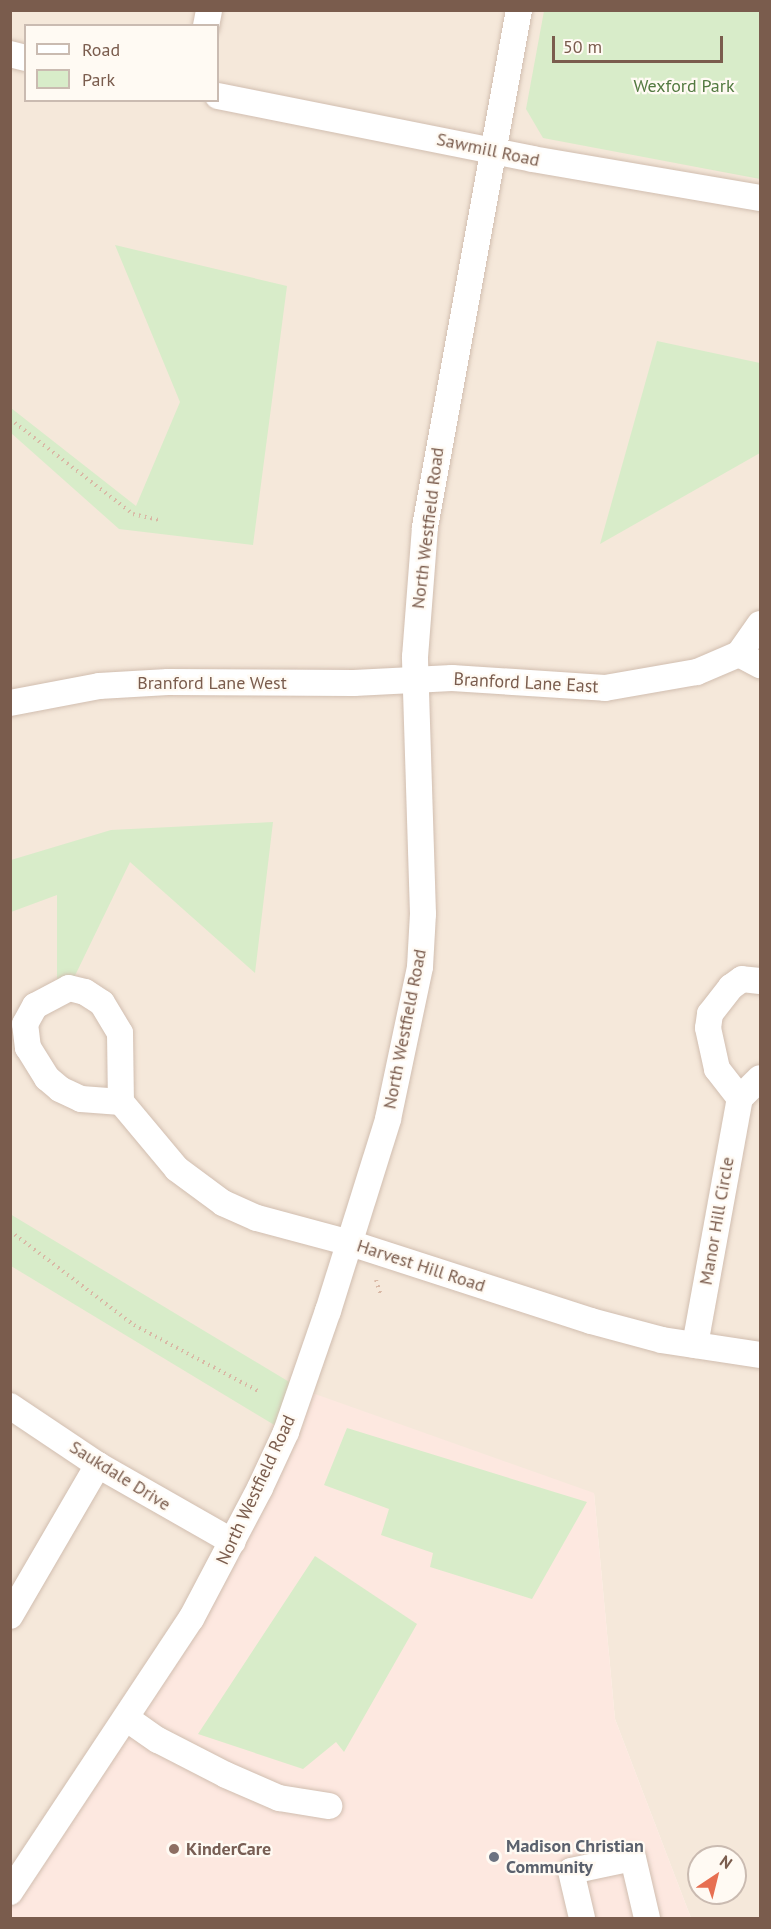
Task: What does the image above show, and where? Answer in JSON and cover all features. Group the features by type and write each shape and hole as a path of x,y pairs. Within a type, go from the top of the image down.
{"street":[{"name":"North Westfield Road","path":"10,1892 191,1619 233,1542 286,1432 350,1243 388,1119 420,967 423,903 416,678 425,527 519,10"},
{"name":"Sawmill Road","path":"219,96 494,151 760,198"},
{"path":"750,660 760,624"},
{"name":"Branford Lane East","path":"416,678 605,688 750,660"},
{"name":"Branford Lane West","path":"10,704 111,685 354,683 416,678"},
{"path":"760,981 741,979 719,999 710,1014 710,1051 717,1069 740,1098 760,1078"},
{"path":"69,988 85,992 102,1003 120,1033 121,1102 81,1099 46,1078 24,1038 25,1024 35,1006 69,988"},
{"name":"Manor Hill Circle","path":"695,1345 740,1098"},
{"name":"Harvest Hill Road","path":"121,1102 177,1170 223,1203 257,1218 350,1243 591,1322 695,1345 760,1355"},
{"name":"Saukdale Drive","path":"10,1406 98,1465 233,1542"},
{"path":"10,1616 98,1465"},
{"path":"126,1718 158,1740 236,1780 279,1798 329,1806"},
{"path":"582,1918 571,1871 633,1858 646,1918"}],"path":[{"path":"10,419 133,514 158,520"},
{"path":"10,1231 134,1325 260,1392"},
{"path":"375,1280 381,1295"}],"shaded area":[{"path":"11,11 760,11 760,1918 691,1918 615,1719 594,1493 260,1488 11,1892"},
{"path":"301,1389 594,1493 615,1719 691,1918 11,1918 11,1892 126,1718"}],"green space":[{"name":"Wexford Park","path":"544,11 760,11 760,179 543,138 526,109"},
{"path":"115,245 287,286 253,545 119,529 11,433 11,408 136,506 180,402"},
{"path":"657,341 760,363 760,453 600,544"},
{"path":"273,822 255,973 130,862 69,988 57,992 57,895 11,912 11,860 111,830"},
{"path":"10,1214 301,1389 286,1432 11,1266"},
{"path":"347,1428 587,1502 532,1599 430,1567 433,1553 381,1535 389,1509 324,1485"},
{"path":"315,1556 417,1624 344,1752 336,1742 303,1769 198,1734"}],"place":[{"name":"KinderCare","path":"174,1849"},
{"name":"Madison Christian Community","path":"494,1857"}]}
